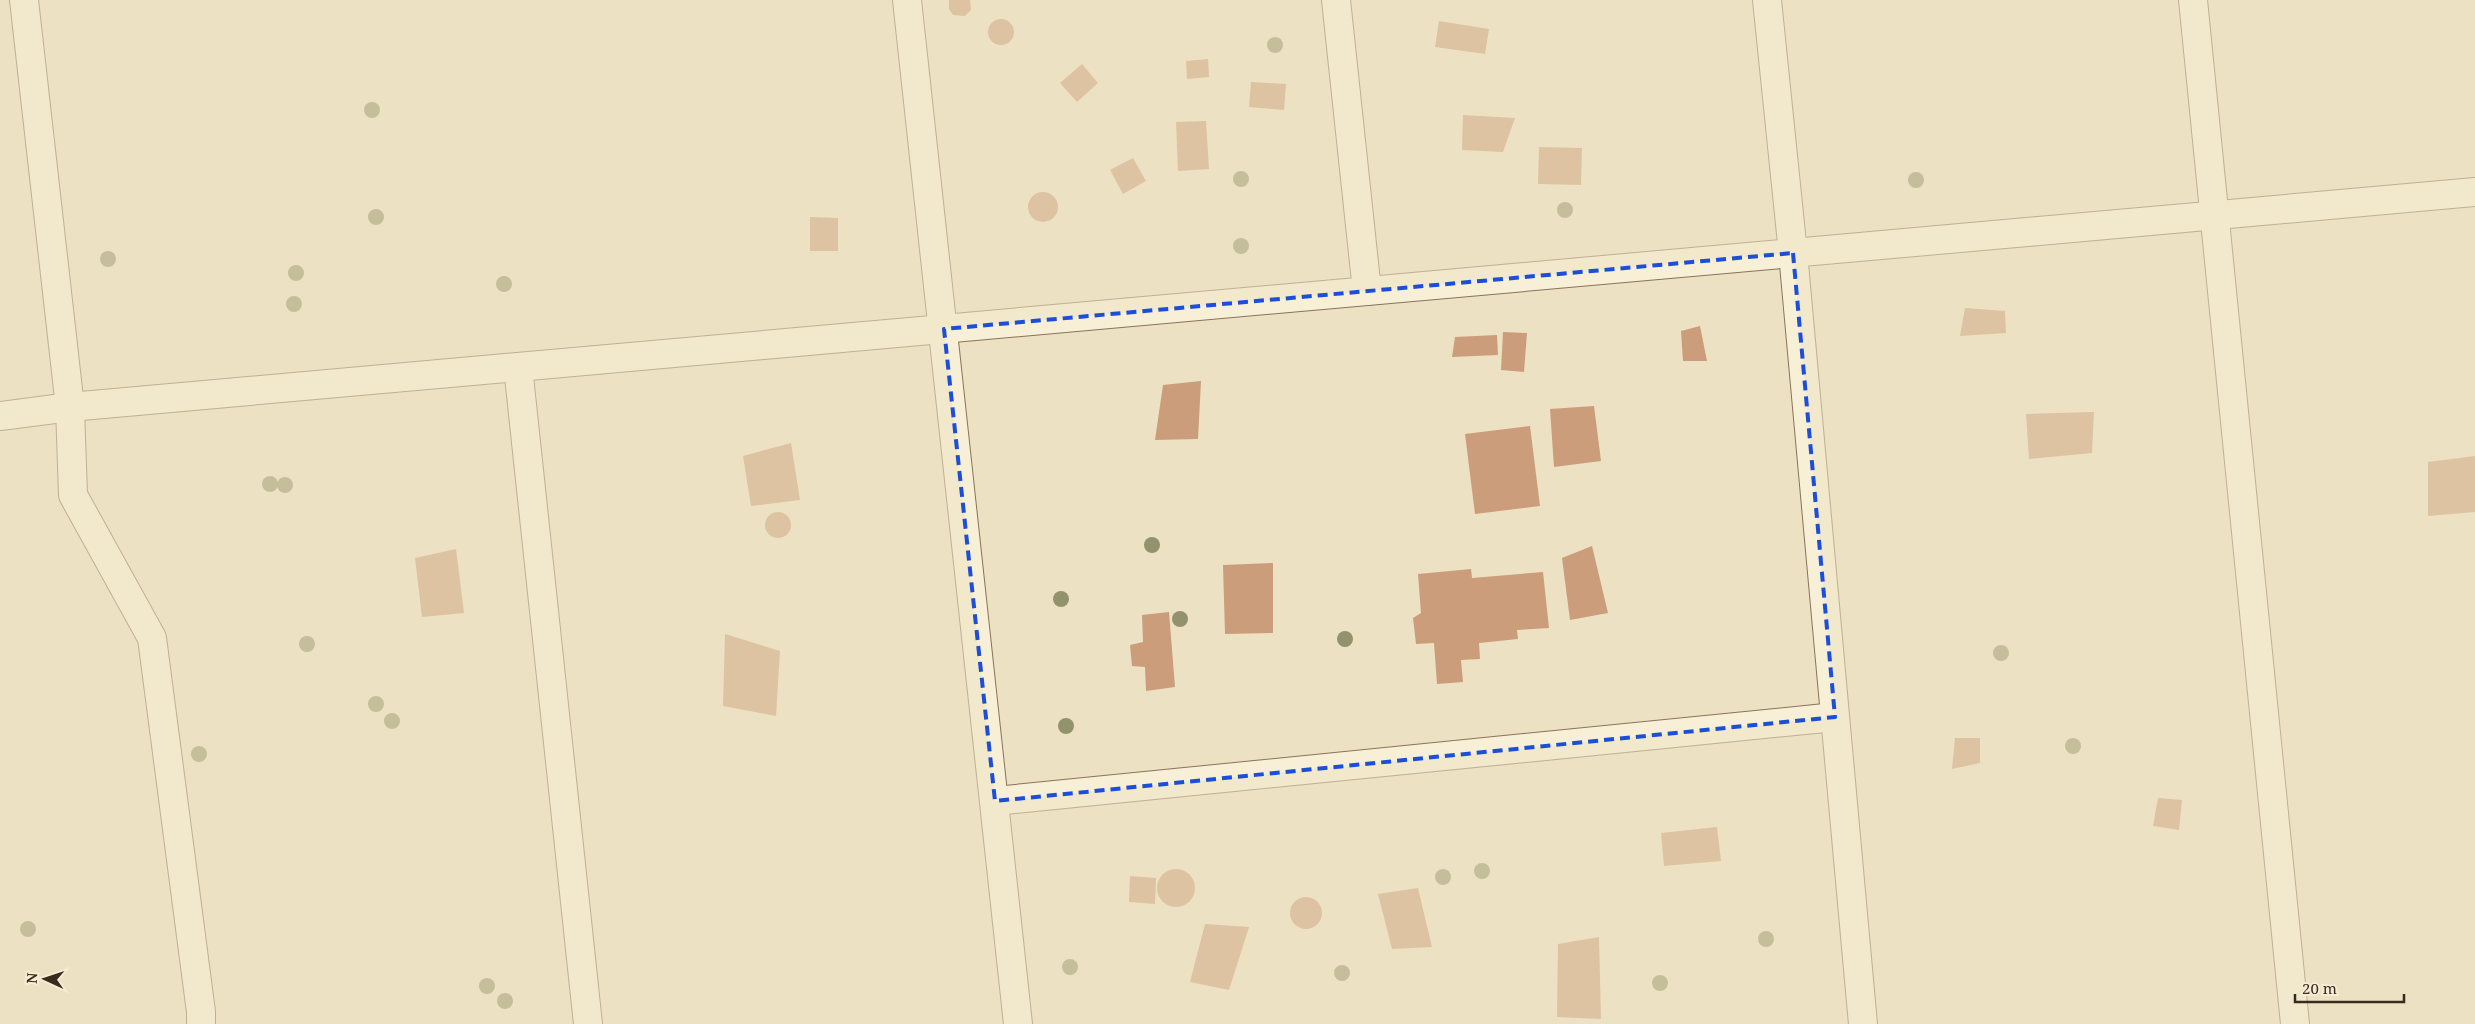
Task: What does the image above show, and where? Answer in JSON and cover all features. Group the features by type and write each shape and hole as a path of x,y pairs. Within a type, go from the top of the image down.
{"street":[{"path":"24,0 70,407 73,495 152,638 201,1024"},
{"path":"908,0 1018,1024"},
{"path":"1336,0 1367,291"},
{"path":"1767,0 1793,253 1862,1024"},
{"path":"2194,0 2295,1024"},
{"path":"0,416 70,407 2475,192"},
{"path":"518,367 588,1024"},
{"path":"994,801 1835,717"}],"highlighted area":[{"path":"1793,253 1835,717 995,801 944,329"}],"building":[{"path":"949,0 970,0 971,10 965,16 953,15 949,9"},
{"path":"1001,19 1010,23 1014,32 1010,41 1001,45 992,41 988,32 992,23"},
{"path":"1439,21 1489,29 1485,54 1435,47"},
{"path":"1208,59 1209,77 1187,79 1186,61"},
{"path":"1082,64 1098,83 1077,102 1060,83"},
{"path":"1251,82 1286,84 1284,110 1249,107"},
{"path":"1463,115 1515,118 1503,152 1462,150"},
{"path":"1206,121 1209,169 1178,171 1176,122"},
{"path":"1539,147 1582,148 1581,185 1538,184"},
{"path":"1133,158 1146,181 1123,194 1110,170"},
{"path":"1043,192 1054,196 1058,207 1054,218 1043,222 1032,218 1028,207 1032,196"},
{"path":"810,217 838,218 838,251 810,251"},
{"path":"1965,308 2005,311 2006,333 1960,336"},
{"path":"1700,326 1707,361 1683,361 1681,331"},
{"path":"1503,332 1527,333 1524,372 1501,370"},
{"path":"1497,335 1498,355 1452,357 1455,337"},
{"path":"1201,381 1198,439 1155,440 1163,385"},
{"path":"1594,406 1601,461 1554,467 1550,409"},
{"path":"2094,412 2092,453 2029,459 2026,414"},
{"path":"1530,426 1540,506 1475,514 1465,434"},
{"path":"791,443 800,500 751,506 743,456"},
{"path":"2475,456 2475,512 2428,516 2428,462"},
{"path":"778,512 787,516 791,525 787,534 778,538 769,534 765,525 769,516"},
{"path":"1592,546 1608,613 1570,620 1562,558"},
{"path":"456,549 464,613 422,617 415,558"},
{"path":"1273,563 1273,633 1225,634 1223,565"},
{"path":"1471,569 1472,578 1543,572 1549,628 1517,630 1518,639 1479,643 1480,659 1461,660 1463,682 1437,684 1434,643 1416,644 1413,618 1421,613 1418,574"},
{"path":"1169,612 1175,687 1146,691 1145,667 1132,666 1130,645 1143,642 1142,615"},
{"path":"725,634 780,651 776,716 723,706"},
{"path":"1955,738 1980,738 1980,763 1952,769"},
{"path":"2158,798 2182,800 2179,830 2153,826"},
{"path":"1717,827 1721,861 1664,866 1661,833"},
{"path":"1176,869 1189,875 1195,888 1189,901 1176,907 1163,901 1157,888 1163,875"},
{"path":"1130,876 1156,878 1155,904 1129,902"},
{"path":"1418,888 1432,947 1392,949 1378,894"},
{"path":"1306,897 1318,901 1322,913 1318,925 1306,929 1294,925 1290,913 1294,901"},
{"path":"1205,924 1249,927 1229,990 1190,982"},
{"path":"1599,937 1601,1019 1557,1017 1558,944"}]}
